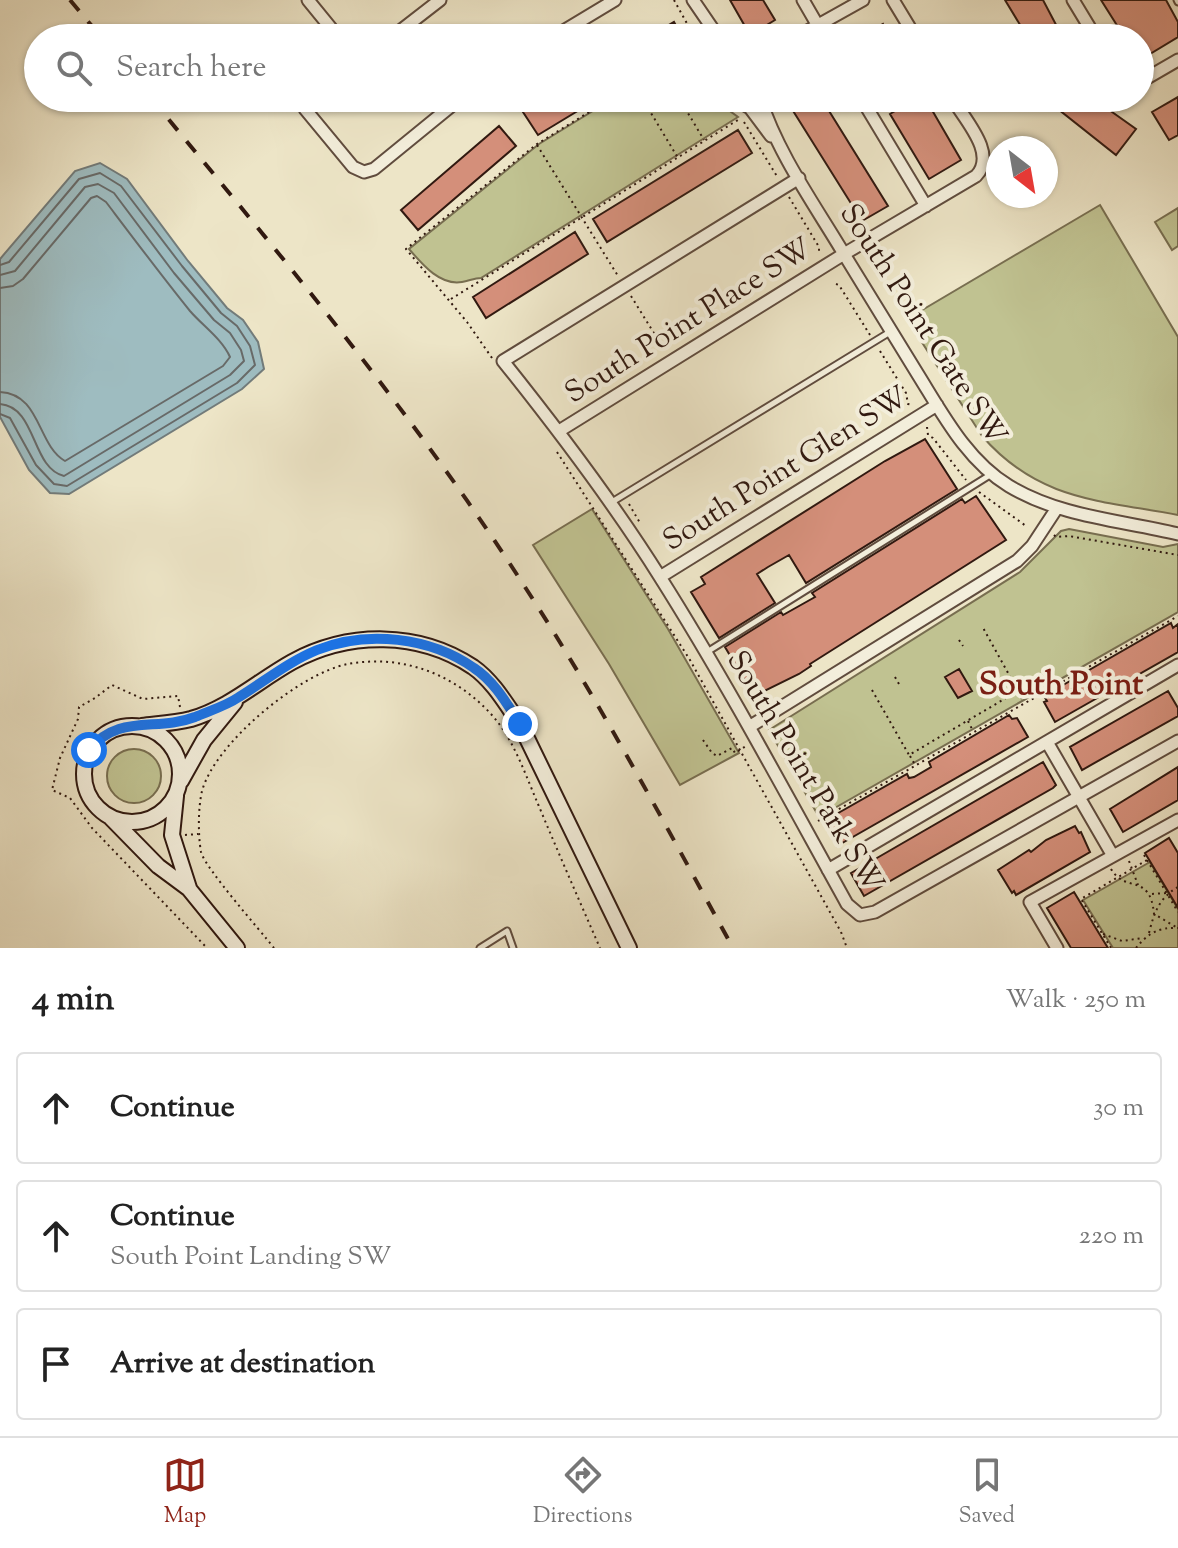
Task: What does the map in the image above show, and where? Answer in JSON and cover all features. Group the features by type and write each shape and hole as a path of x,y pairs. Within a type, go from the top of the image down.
{"main road":[{"path":"237,948 189,889 158,866 88,796 84,765 89,750 99,738 126,725 142,726 182,720 237,699 319,649 347,641 378,638 417,643 448,653 475,668 499,692 520,724 629,948"},
{"path":"111,818 141,822 167,808 199,749 237,699"},
{"path":"142,726 156,731 176,753 180,768 172,835 189,889"}],"street":[{"path":"308,0 328,24"},
{"path":"409,24 440,0"},
{"path":"575,24 615,0"},
{"path":"693,0 707,24"},
{"path":"803,0 817,24"},
{"path":"821,24 863,0"},
{"path":"893,0 908,24"},
{"path":"1073,0 1088,24"},
{"path":"1154,74 1178,60"},
{"path":"308,112 355,169 366,172 374,169 444,112"},
{"name":"South Point Gate SW","path":"753,112 788,159"},
{"name":"South Point Gate SW","path":"766,112 788,159 891,331 957,434 991,474 1010,487 1057,508 1091,518 1177,533"},
{"path":"869,112 926,206"},
{"name":"South Point Place SW","path":"559,431 976,176 984,164 982,150 960,112"},
{"name":"South Point Park SW","path":"799,178 503,361 559,431 660,577 749,727 852,911 860,915 871,914 1178,741"},
{"name":"South Point Glen SW","path":"660,577 937,405"},
{"path":"749,727 1017,561 1032,546 1057,508"},
{"path":"828,870 1178,665"},
{"path":"1047,742 1114,855"},
{"path":"1057,948 1030,902 1178,820"}],"lane":[{"path":"610,503 891,331"},
{"path":"706,653 991,474"},
{"path":"480,948 507,931 513,948"}],"path":[{"path":"674,0 687,24"},
{"path":"406,249 537,144 589,112"},
{"path":"650,112 678,158"},
{"path":"687,112 704,141"},
{"path":"449,300 742,118"},
{"path":"537,144 620,279"},
{"path":"630,295 665,351"},
{"path":"591,501 653,598 741,749 847,948"},
{"path":"1054,534 1056,537 1069,536 1178,555"},
{"path":"815,823 1178,616"},
{"path":"982,626 1023,701"},
{"path":"959,640 963,646"},
{"path":"274,948 202,854 199,834 202,791 217,764 261,714 301,684 328,670 350,664 395,662 438,674 473,697 506,733 600,948"},
{"path":"895,677 899,684"},
{"path":"182,720 178,696 143,699 112,685 79,707 78,719 60,758 52,790 70,798 92,828 207,948"},
{"path":"872,690 914,763"},
{"path":"909,755 1018,691"},
{"path":"991,697 995,703"},
{"path":"967,720 972,729"},
{"path":"924,737 928,743"},
{"path":"703,740 714,755 732,748 735,753 746,746"},
{"path":"199,749 217,764"},
{"path":"1114,855 1133,869 1139,886"},
{"path":"1114,855 1117,878"},
{"path":"1144,855 1178,912"},
{"path":"1111,948 1081,899 1147,860"},
{"path":"1117,878 1150,894 1167,893 1178,887"},
{"path":"1149,933 1154,914 1167,893"},
{"path":"1150,894 1154,914 1177,928"},
{"path":"1136,948 1149,933 1177,928"},
{"path":"1102,934 1122,941 1144,938"}],"green space":[{"path":"591,112 731,112 738,117 481,278 454,282 432,273 409,249 539,144"},
{"path":"1100,205 1178,337 1178,515 1096,501 1048,486 1026,474 982,436 907,319"},
{"path":"1178,208 1178,246 1172,250 1155,222"},
{"path":"592,509 668,629 739,753 680,785 609,664 533,545"},
{"path":"1069,529 1163,547 1178,544 1178,612 819,817 769,730 1020,572 1061,531"},
{"path":"134,749 153,757 161,776 153,795 134,803 115,795 107,776 115,757"},
{"path":"1150,862 1178,909 1178,948 1113,948 1083,900"}],"water":[{"path":"100,163 127,179 188,261 227,308 243,320 258,342 264,369 242,389 69,494 50,493 29,470 0,417 0,259 75,171"}],"building":[{"path":"730,0 763,0 775,20 768,24 744,24"},
{"path":"1005,0 1043,0 1056,24 1020,24"},
{"path":"1101,0 1166,0 1178,22 1178,37 1154,52 1154,24 1116,24"},
{"path":"1178,97 1178,135 1169,140 1154,111"},
{"path":"523,112 576,112 538,135"},
{"path":"794,112 830,112 888,206 862,221"},
{"path":"933,112 961,160 929,179 890,114"},
{"path":"1062,112 1112,112 1136,129 1116,155"},
{"path":"499,126 516,146 418,230 401,210"},
{"path":"738,130 752,153 607,242 593,219"},
{"path":"575,232 588,254 486,318 473,297"},
{"path":"925,439 957,489 806,583 789,555 768,567 757,574 775,603 719,638 691,592 705,584 701,577"},
{"path":"976,496 1006,540 810,664 799,674 754,696 725,647 781,612 783,615 815,597 812,593 962,499 965,503"},
{"path":"1171,623 1173,628 1178,624 1178,652 1055,722 1044,696"},
{"path":"959,669 972,691 958,698 945,677"},
{"path":"1168,691 1178,708 1178,716 1082,770 1070,747"},
{"path":"1009,715 1012,719 1017,718 1028,737 837,846 826,827 829,825 826,820 907,774 909,778 914,777 931,767 929,762"},
{"path":"1043,762 1056,785 1053,788 864,896 851,873"},
{"path":"1178,767 1178,800 1123,832 1110,809"},
{"path":"1075,826 1090,852 1016,895 1014,891 1012,893 998,870"},
{"path":"1169,838 1178,853 1178,908 1145,853"},
{"path":"1074,892 1108,948 1071,948 1047,908"}],"railway":[{"path":"70,0 90,24"},
{"path":"163,112 345,337 482,523 580,676 733,948"}],"district":[{"name":"South Point","path":"1061,686"}],"route":[{"path":"89,750 99,738 126,725 142,726 190,719 237,699 270,675 319,649 347,641 378,638 417,643 448,653 475,668 499,692 520,724"}]}
